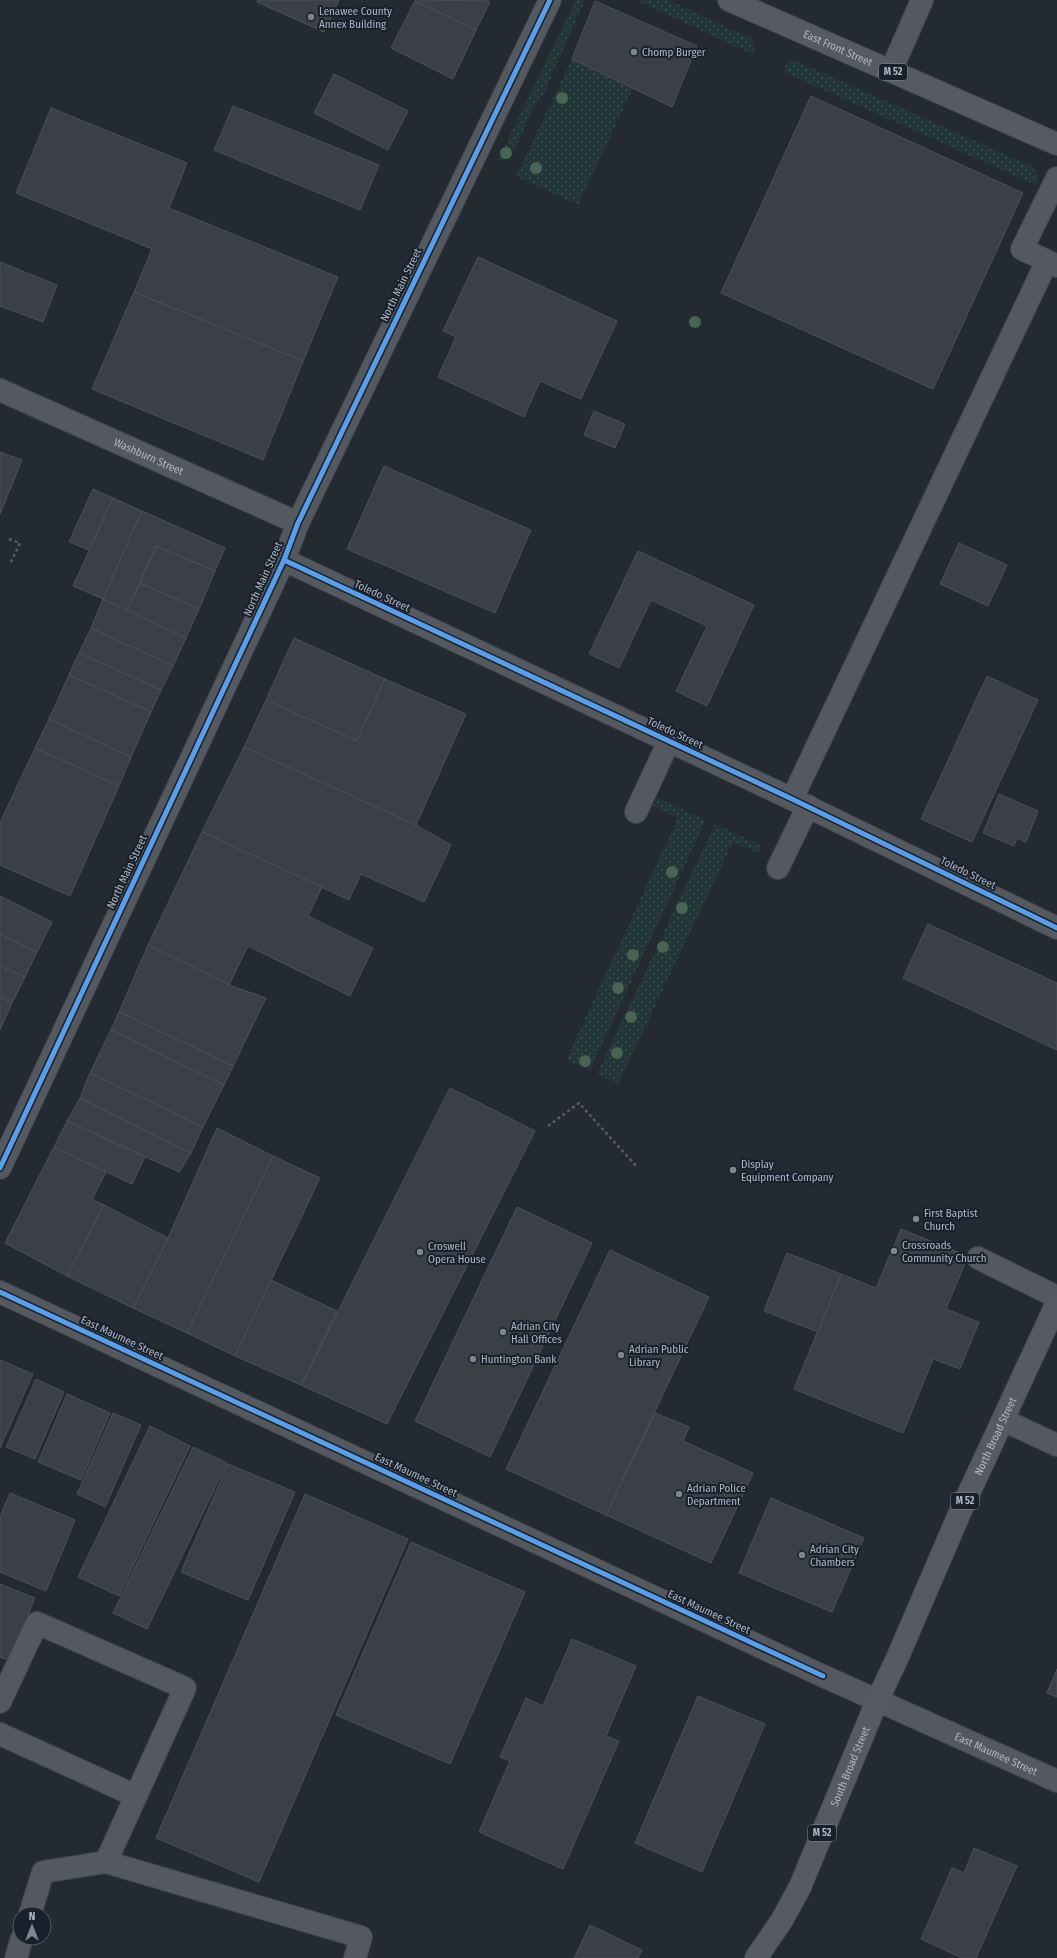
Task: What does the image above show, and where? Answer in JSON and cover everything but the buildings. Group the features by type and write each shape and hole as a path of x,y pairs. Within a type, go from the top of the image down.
{"main road":[{"name":"East Front Street","path":"729,0 1057,144"},
{"name":"North Broad Street","path":"876,1701 896,1661 961,1510 1057,1303"},
{"name":"South Broad Street","path":"756,1958 782,1920 800,1887 876,1701"}],"street":[{"name":"North Main Street","path":"0,1168 284,560 298,522 550,0"},
{"path":"891,71 922,0"},
{"path":"778,868 800,803 1052,264 1022,249 1057,178"},
{"name":"Washburn Street","path":"0,390 298,522"},
{"name":"Toledo Street","path":"284,560 800,803 1057,928"},
{"path":"636,812 669,741"},
{"path":"978,1258 1057,1297"},
{"name":"East Maumee Street","path":"0,1292 876,1701 1057,1781"},
{"path":"1003,1420 1057,1445"},
{"path":"0,1702 37,1623 185,1688 106,1862"},
{"path":"0,1734 136,1796"},
{"path":"32,1906 43,1872 106,1862 361,1937 355,1958"},
{"path":"16,1958 20,1946"}],"path":[{"path":"10,539 20,543 10,564"},
{"path":"548,1126 579,1103 637,1167"}],"shaded area":[{"path":"576,0 585,0 545,91 532,109 521,138 504,162 498,160"},
{"path":"641,0 668,0 750,38 753,41 755,50 752,54 640,2"},
{"path":"572,59 633,88 578,205 516,176"},
{"path":"792,61 796,61 1031,166 1037,174 1038,179 1036,185 784,72 786,65"},
{"path":"656,797 706,820 590,1070 566,1060 678,818 653,806"},
{"path":"715,824 762,846 759,853 733,842 618,1084 597,1074"}],"cycle path":[{"path":"0,1168 284,560 298,523 550,0"},
{"path":"284,560 792,799 1057,928"},
{"path":"0,1292 823,1676"}],"place":[{"name":"Lenawee County Annex Building","path":"311,17"},
{"name":"Chomp Burger","path":"634,52"},
{"name":"Display Equipment Company","path":"733,1170"},
{"name":"First Baptist Church","path":"916,1219"},
{"name":"Crossroads Community Church","path":"894,1251"},
{"name":"Croswell Opera House","path":"420,1252"},
{"name":"Adrian City Hall Offices","path":"503,1332"},
{"name":"Adrian Public Library","path":"621,1355"},
{"name":"Huntington Bank","path":"473,1359"},
{"name":"Adrian Police Department","path":"679,1494"},
{"name":"Adrian City Chambers","path":"802,1555"}]}
